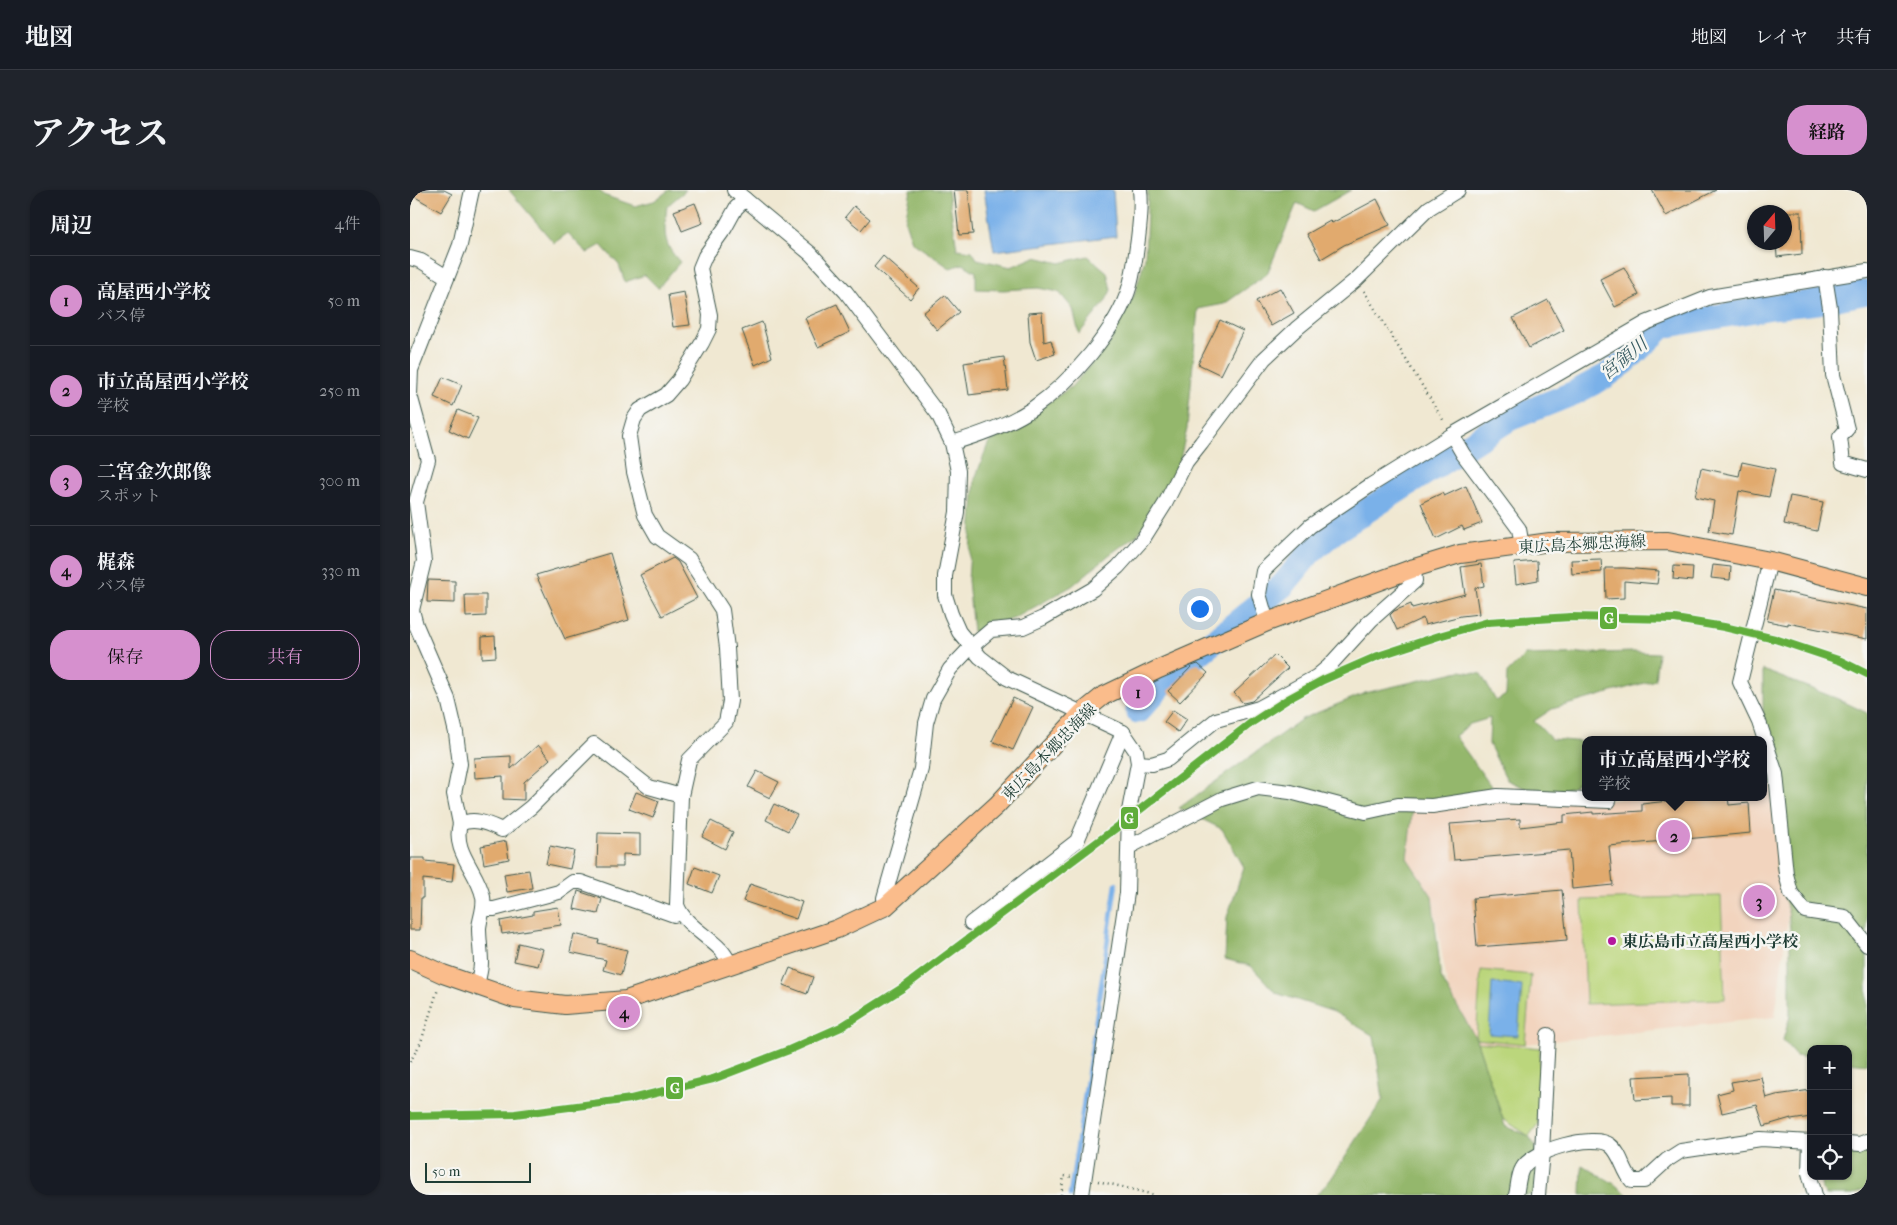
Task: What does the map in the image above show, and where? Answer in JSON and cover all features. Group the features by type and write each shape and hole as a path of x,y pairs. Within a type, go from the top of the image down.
{"main road":[{"name":"東広島本郷忠海線","path":"410,959 443,974 515,999 566,1005 626,1000 837,929 886,906 997,805 1082,713 1104,696 1159,669 1267,622 1414,568 1460,554 1550,542 1668,541 1770,562 1867,586"}],"street":[{"path":"472,190 460,245 411,370 410,394 428,460 416,502 424,561 412,610 416,625 448,699 456,733 460,764 454,794 460,824 458,831 460,847 482,895 484,909 480,925 481,963 477,986"},
{"path":"952,443 1002,425 1032,409 1062,384 1091,354 1120,308 1130,286 1140,219 1140,190"},
{"path":"886,906 884,898 921,769 926,723 933,699 950,668 991,630 1023,627 1042,618 1093,589 1118,567 1143,539 1165,504 1186,462 1264,359 1296,329 1357,279 1429,208 1458,190"},
{"path":"731,964 721,949 679,911 677,905 681,796 689,760 726,722 730,701 722,610 689,559 657,536 645,515 634,472 629,436 634,419 640,410 666,395 679,380 702,343 708,329 710,315 700,268 705,256 725,228 736,208 739,194 811,254 846,292 938,414 952,443 958,471 957,512 945,576 945,595 959,632 980,657 1007,678 1123,732 1136,751 1138,764 1129,811 1127,893 1082,1195"},
{"path":"410,258 421,261 447,277"},
{"path":"1267,622 1259,594 1263,571 1310,526 1370,485 1457,444 1646,324 1710,297 1827,283 1867,270"},
{"path":"1827,283 1833,375 1847,429 1840,437 1843,463 1867,470"},
{"path":"1457,444 1518,529 1522,546"},
{"path":"1764,736 1740,682 1770,562"},
{"path":"1138,764 1152,764 1168,759 1216,720 1259,708 1316,677 1371,620 1415,581 1414,568"},
{"path":"971,923 1077,841 1123,732"},
{"path":"460,824 466,821 479,821 502,830 530,807 594,744 649,787 681,796"},
{"path":"1767,746 1776,774 1786,874 1791,893 1805,911 1845,917 1867,945"},
{"path":"1129,847 1222,799 1258,788 1290,792 1366,812 1398,805 1432,806 1498,796 1582,800"},
{"path":"484,909 494,909 559,892 573,882 581,882 674,914 679,911"},
{"path":"1538,1195 1548,1035"},
{"path":"1516,1195 1522,1168 1542,1152 1591,1140 1602,1141 1610,1145 1616,1152 1625,1173 1632,1181 1644,1181 1667,1160 1681,1151 1761,1140 1807,1142"},
{"path":"1852,1143 1860,1144 1867,1141"},
{"path":"1811,1180 1815,1195"}],"path":[{"path":"1357,279 1457,444"},
{"path":"410,1062 421,1042 443,974"},
{"path":"1061,1195 1064,1176"},
{"path":"1084,1178 1154,1195"}],"shaded area":[{"name":"東広島市立高屋西小学校","path":"1776,774 1791,893 1775,1017 1511,1047 1457,1039 1432,896 1407,858 1413,805 1498,796 1582,801 1767,801 1767,775"}],"green space":[{"path":"509,190 598,190 606,196 635,206 654,201 669,190 686,190 667,206 665,223 667,243 680,262 658,288 645,275 625,282 619,265 601,245 587,253 568,233 554,243"},
{"path":"911,190 948,190 957,249 972,251 977,259 1011,267 1035,257 1060,263 1088,256 1107,272 1111,290 1105,302 1079,334 1073,309 1059,292 1038,288 976,289 976,272 963,264 950,268 912,242 905,221"},
{"path":"1148,190 1351,190 1314,211 1297,203 1267,274 1224,304 1198,309 1187,428 1175,483 1138,534 1072,586 1015,618 973,632 968,580 975,479 988,444 1071,387 1110,343 1135,293 1145,258"},
{"path":"1658,653 1655,680 1552,709 1534,721 1551,739 1582,742 1582,779 1573,787 1551,792 1531,791 1507,780 1489,744 1490,718 1470,724 1455,736 1498,796 1413,806 1407,858 1432,896 1441,978 1476,1039 1505,1126 1529,1136 1547,1166 1534,1195 1316,1195 1331,1179 1383,1099 1374,1036 1334,1012 1276,993 1251,966 1225,959 1227,917 1244,867 1222,829 1179,808 1302,719 1365,693 1460,671 1481,674 1496,701 1506,695 1507,673 1525,655"},
{"path":"1763,670 1838,699 1867,713 1867,1064 1852,1062 1852,1045 1807,1045 1807,1057 1796,1056 1783,1040 1790,1016 1790,929 1788,911 1776,868 1782,833 1767,752 1767,736 1764,736"},
{"path":"1721,896 1725,999 1586,1004 1582,900"},
{"path":"1481,970 1531,975 1525,1044 1476,1039"},
{"path":"1477,1042 1540,1048 1538,1124 1529,1136 1503,1119"},
{"path":"1867,1145 1867,1188 1853,1195 1826,1195 1822,1190 1821,1180 1852,1180 1852,1147"},
{"path":"1582,1165 1613,1183 1628,1195 1581,1195"}],"water":[{"path":"984,190 1113,190 1116,236 994,251"},
{"path":"1492,983 1522,986 1518,1036 1489,1034"}],"building":[{"path":"410,190 444,190 452,194 441,212 410,194"},
{"path":"954,190 968,190 973,234 959,235"},
{"path":"1652,190 1716,190 1666,216"},
{"path":"1377,199 1390,225 1344,245 1321,259 1307,234"},
{"path":"695,203 703,223 682,231 674,211"},
{"path":"854,206 870,219 861,230 845,217"},
{"path":"1792,212 1801,212 1802,254 1777,257 1777,250 1792,250"},
{"path":"883,256 919,288 910,299 874,267"},
{"path":"1624,267 1639,295 1615,307 1600,279"},
{"path":"1280,288 1294,313 1271,326 1256,301"},
{"path":"684,292 690,325 673,327 668,295"},
{"path":"945,295 959,312 937,330 923,313"},
{"path":"1548,300 1564,330 1529,348 1513,318"},
{"path":"837,304 850,332 818,347 805,318"},
{"path":"1042,312 1044,342 1051,340 1055,354 1036,360 1030,342 1028,313"},
{"path":"1220,320 1243,331 1221,375 1198,364"},
{"path":"762,322 772,357 755,365 742,330"},
{"path":"1004,357 1008,390 969,395 964,363"},
{"path":"443,377 462,385 453,406 434,397"},
{"path":"458,410 478,418 468,439 449,430"},
{"path":"1742,462 1775,469 1769,497 1739,491 1732,535 1709,531 1714,501 1695,497 1701,468 1739,476"},
{"path":"1466,486 1482,523 1464,530 1462,526 1436,539 1421,503 1442,493 1444,496"},
{"path":"1790,496 1823,502 1817,531 1784,524"},
{"path":"610,553 629,620 565,639 536,575"},
{"path":"673,558 678,562 697,598 662,616 640,575"},
{"path":"1601,559 1602,572 1572,574 1571,560"},
{"path":"1537,561 1538,580 1516,584 1514,563"},
{"path":"1481,564 1484,586 1475,588 1479,614 1461,616 1425,625 1423,618 1397,630 1390,615 1394,611 1411,604 1412,608 1465,594 1461,567"},
{"path":"1713,565 1731,567 1730,580 1711,578"},
{"path":"1674,566 1693,567 1692,581 1673,579"},
{"path":"1605,568 1659,571 1657,584 1624,581 1624,598 1606,599"},
{"path":"428,580 455,581 455,603 427,602"},
{"path":"1774,590 1867,609 1867,639 1788,623 1788,625 1767,621"},
{"path":"465,595 486,595 486,616 466,617"},
{"path":"495,636 496,657 482,658 482,637"},
{"path":"1275,655 1288,668 1252,701 1243,703 1234,693"},
{"path":"1198,664 1208,673 1180,702 1168,691 1192,666"},
{"path":"1013,698 1033,707 1013,750 992,741"},
{"path":"1173,710 1187,719 1178,732 1164,722"},
{"path":"538,745 550,759 524,782 524,800 503,799 503,776 475,778 474,758 511,756 511,769"},
{"path":"757,771 779,782 770,798 748,787"},
{"path":"636,792 659,801 653,818 629,809"},
{"path":"1667,801 1728,801 1729,805 1749,803 1751,833 1609,846 1613,885 1572,889 1569,850 1454,860 1450,824 1520,819 1520,827 1564,822 1564,815 1593,812 1593,814 1642,811 1642,804"},
{"path":"774,804 797,815 788,831 766,820"},
{"path":"711,821 733,832 725,849 702,837"},
{"path":"598,833 640,834 640,855 623,854 623,867 597,867"},
{"path":"506,841 509,859 484,864 481,846"},
{"path":"550,846 574,851 570,869 546,864"},
{"path":"410,858 425,858 425,861 454,864 452,882 423,879 420,930 410,930"},
{"path":"695,867 719,876 712,893 689,884"},
{"path":"529,870 532,888 507,892 504,874"},
{"path":"750,884 802,902 796,919 743,901"},
{"path":"1562,890 1567,940 1477,947 1473,898"},
{"path":"578,891 602,899 598,914 574,909"},
{"path":"558,907 561,925 502,934 500,921 533,915 533,911"},
{"path":"574,934 599,940 598,943 627,950 621,975 603,970 606,960 570,952"},
{"path":"518,943 543,949 538,966 514,961"},
{"path":"790,968 813,977 807,994 783,985"},
{"path":"1689,1074 1689,1106 1671,1106 1671,1098 1635,1100 1633,1077"},
{"path":"1761,1077 1766,1098 1807,1091 1807,1118 1791,1120 1791,1118 1764,1126 1757,1105 1722,1113 1717,1094 1733,1090 1731,1082"}],"waterway":[{"name":"宮領川","path":"1138,711 1165,681 1283,585 1310,552 1335,531 1509,419 1574,393 1606,376 1625,362 1663,326 1772,307 1818,302 1867,292"},
{"path":"1070,1195 1116,884"}],"transit line":[{"name":"G","path":"410,1116 515,1114 631,1099 713,1079 789,1050 841,1027 904,987 1128,819 1251,723 1288,699 1323,680 1378,656 1439,636 1488,622 1571,617 1675,619 1724,627 1775,639 1841,661 1867,674"}],"place":[{"name":"高屋西小学校","path":"1138,692"},
{"name":"市立高屋西小学校","path":"1674,836"},
{"name":"二宮金次郎像","path":"1759,901"},
{"name":"東広島市立高屋西小学校","path":"1612,941"},
{"name":"梶森","path":"624,1012"}]}
